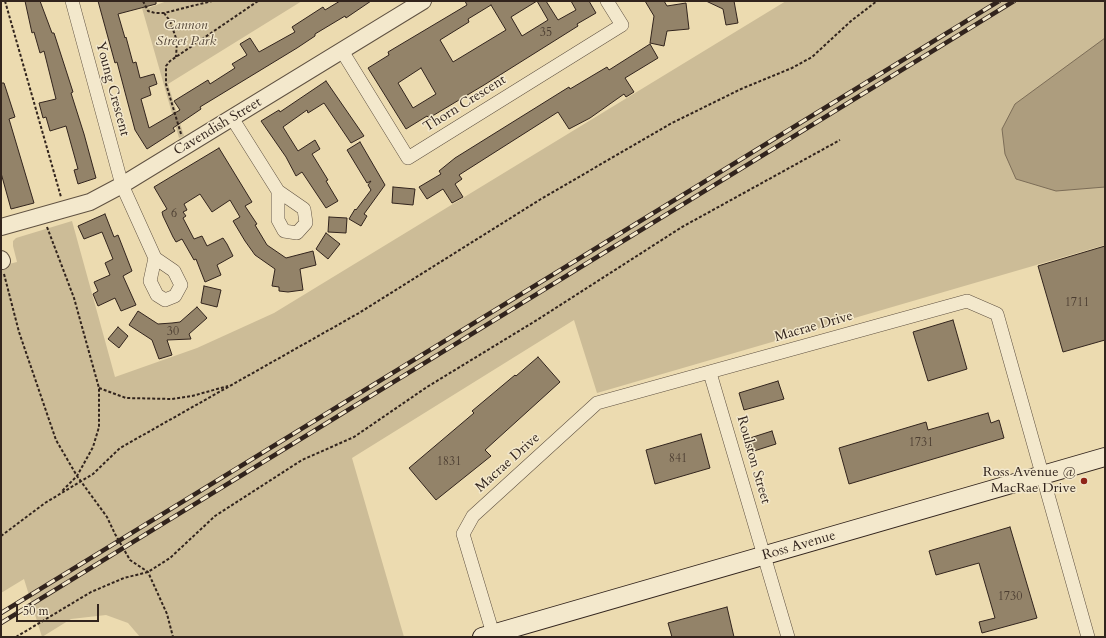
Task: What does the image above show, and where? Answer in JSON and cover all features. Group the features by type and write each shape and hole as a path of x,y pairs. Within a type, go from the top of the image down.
{"main road":[{"name":"Ross Avenue","path":"490,636 1105,457"}],"street":[{"name":"Young Crescent","path":"72,1 122,185 155,258"},
{"name":"Cavendish Street","path":"1,227 90,202 122,185 422,1"},
{"name":"Thorn Crescent","path":"342,51 408,158 622,25 607,1"},
{"path":"232,118 278,191"},
{"name":"Macrae Drive","path":"490,636 463,534 473,516 597,403 967,301 998,314 1088,637"},
{"name":"Roulston Street","path":"710,373 788,637"}],"path":[{"path":"5,1 64,209"},
{"path":"144,1 148,11 164,13 212,1"},
{"path":"185,147 166,84 166,66 258,1"},
{"path":"1,536 60,494 93,474 120,448 359,313 541,199 670,124 741,89 812,57 851,20 877,1"},
{"path":"164,13 170,21 177,41 176,58"},
{"path":"16,637 91,592 124,578 148,572 170,558 215,516 302,460 354,437 427,387 537,320 682,227 840,140"},
{"path":"44,215 74,298 99,388 99,426 93,447 77,476 60,494"},
{"path":"1,260 19,332 56,440 77,476 107,517 130,560 148,572 167,614 173,637"},
{"path":"99,388 126,398 172,399 192,396 234,384"}],"green space":[{"name":"Cannon Street Park","path":"140,1 145,1 148,8 167,1 302,1 168,84 184,136 179,138"},
{"path":"786,1 1105,1 1105,245 597,393 574,320 352,458 404,637 140,637 128,623 106,615 71,619 42,637 24,579 1,593 1,266 17,262 13,246 13,241 16,238 72,221 115,377 197,348 274,313"}],"shaded area":[{"path":"1105,38 1105,187 1056,191 1016,179 1005,154 1002,129 1015,104"}],"building":[{"path":"25,1 40,1 52,33 54,33 73,92 71,93 96,178 78,184 74,170 78,169 66,126 50,131 46,117 43,118 39,103 56,99 44,51 40,53 34,32 32,33"},
{"path":"98,1 156,1 156,4 118,14 133,63 136,62 140,78 154,74 157,84 149,87 151,95 141,99 149,128 180,110 174,101 208,80 210,84 235,68 232,64 247,55 240,44 250,38 259,52 295,32 292,27 323,7 325,10 340,1 371,1 346,18 345,16 315,34 315,36 297,48 200,107 201,109 173,128 175,131 147,149 135,130 117,62 115,63"},
{"path":"465,1 537,1 546,1 558,20 576,10 571,1 589,1 596,13 577,24 578,26 484,85 429,118 427,116 406,129 368,68 389,55 388,52 467,5","holes":["537,1 548,20 522,36 511,17","491,5 506,30 453,62 440,40 469,22 468,19","421,68 436,94 413,108 398,83"]},
{"path":"645,1 664,1 667,6 686,3 689,29 667,31 664,46 650,43 654,16"},
{"path":"706,1 734,1 738,23 726,25 723,9"},
{"path":"650,44 658,58 625,78 634,92 626,97 624,94 590,118 569,129 558,112 459,175 462,179 455,184 463,197 452,203 443,189 427,199 419,187 441,174 439,171 455,158 569,87 570,89 607,67 609,70"},
{"path":"326,81 364,136 351,143 324,103 308,113 307,110 283,127 298,151 315,140 320,149 312,154 328,180 326,181 338,201 326,208 302,172 296,176 286,157 261,121 279,110 280,112"},
{"path":"1,83 4,83 15,117 9,119 34,203 11,209 1,173"},
{"path":"360,142 385,185 364,214 367,216 361,226 349,219 355,209 356,210 371,190 368,185 371,181 367,183 347,150"},
{"path":"219,148 252,202 245,206 257,224 255,225 267,245 286,258 313,251 316,265 300,269 303,290 288,292 279,291 279,287 272,286 275,269 255,255 245,241 233,221 240,217 230,200 212,212 200,194 184,204 187,210 183,212 186,216 183,218 194,239 202,236 207,246 223,238 227,244 233,256 217,265 221,275 205,282 196,259 194,260 182,239 176,242 173,237 162,212 167,209 154,187"},
{"path":"393,187 415,189 413,205 392,203"},
{"path":"105,214 114,237 118,235 132,271 123,276 136,305 121,311 115,298 98,306 93,294 98,291 94,282 110,275 105,263 113,259 102,232 84,239 78,226"},
{"path":"329,217 347,218 346,233 328,232"},
{"path":"326,233 340,244 328,259 316,249"},
{"path":"1105,246 1105,340 1063,352 1038,266"},
{"path":"204,286 221,290 217,307 201,303"},
{"path":"197,307 207,318 189,334 191,339 167,340 172,355 159,359 152,340 129,325 138,311 158,324 180,322"},
{"path":"953,320 967,369 928,381 913,332"},
{"path":"118,327 128,336 119,348 108,339"},
{"path":"538,357 560,382 485,450 491,456 436,500 409,468 474,413 472,411"},
{"path":"778,381 784,399 744,410 739,393"},
{"path":"988,413 991,423 999,420 1004,438 849,484 839,448 926,422 928,430"},
{"path":"772,431 776,444 754,451 750,438"},
{"path":"701,434 710,468 655,484 646,450"},
{"path":"1010,527 1037,618 982,633 979,622 995,618 979,563 936,575 929,551"},
{"path":"727,607 734,637 672,637 668,623"}],"railway":[{"path":"1,613 999,1"},
{"path":"1,623 1014,1"}],"place":[{"name":"Ross Avenue @ MacRae Drive","path":"1084,481"}]}
